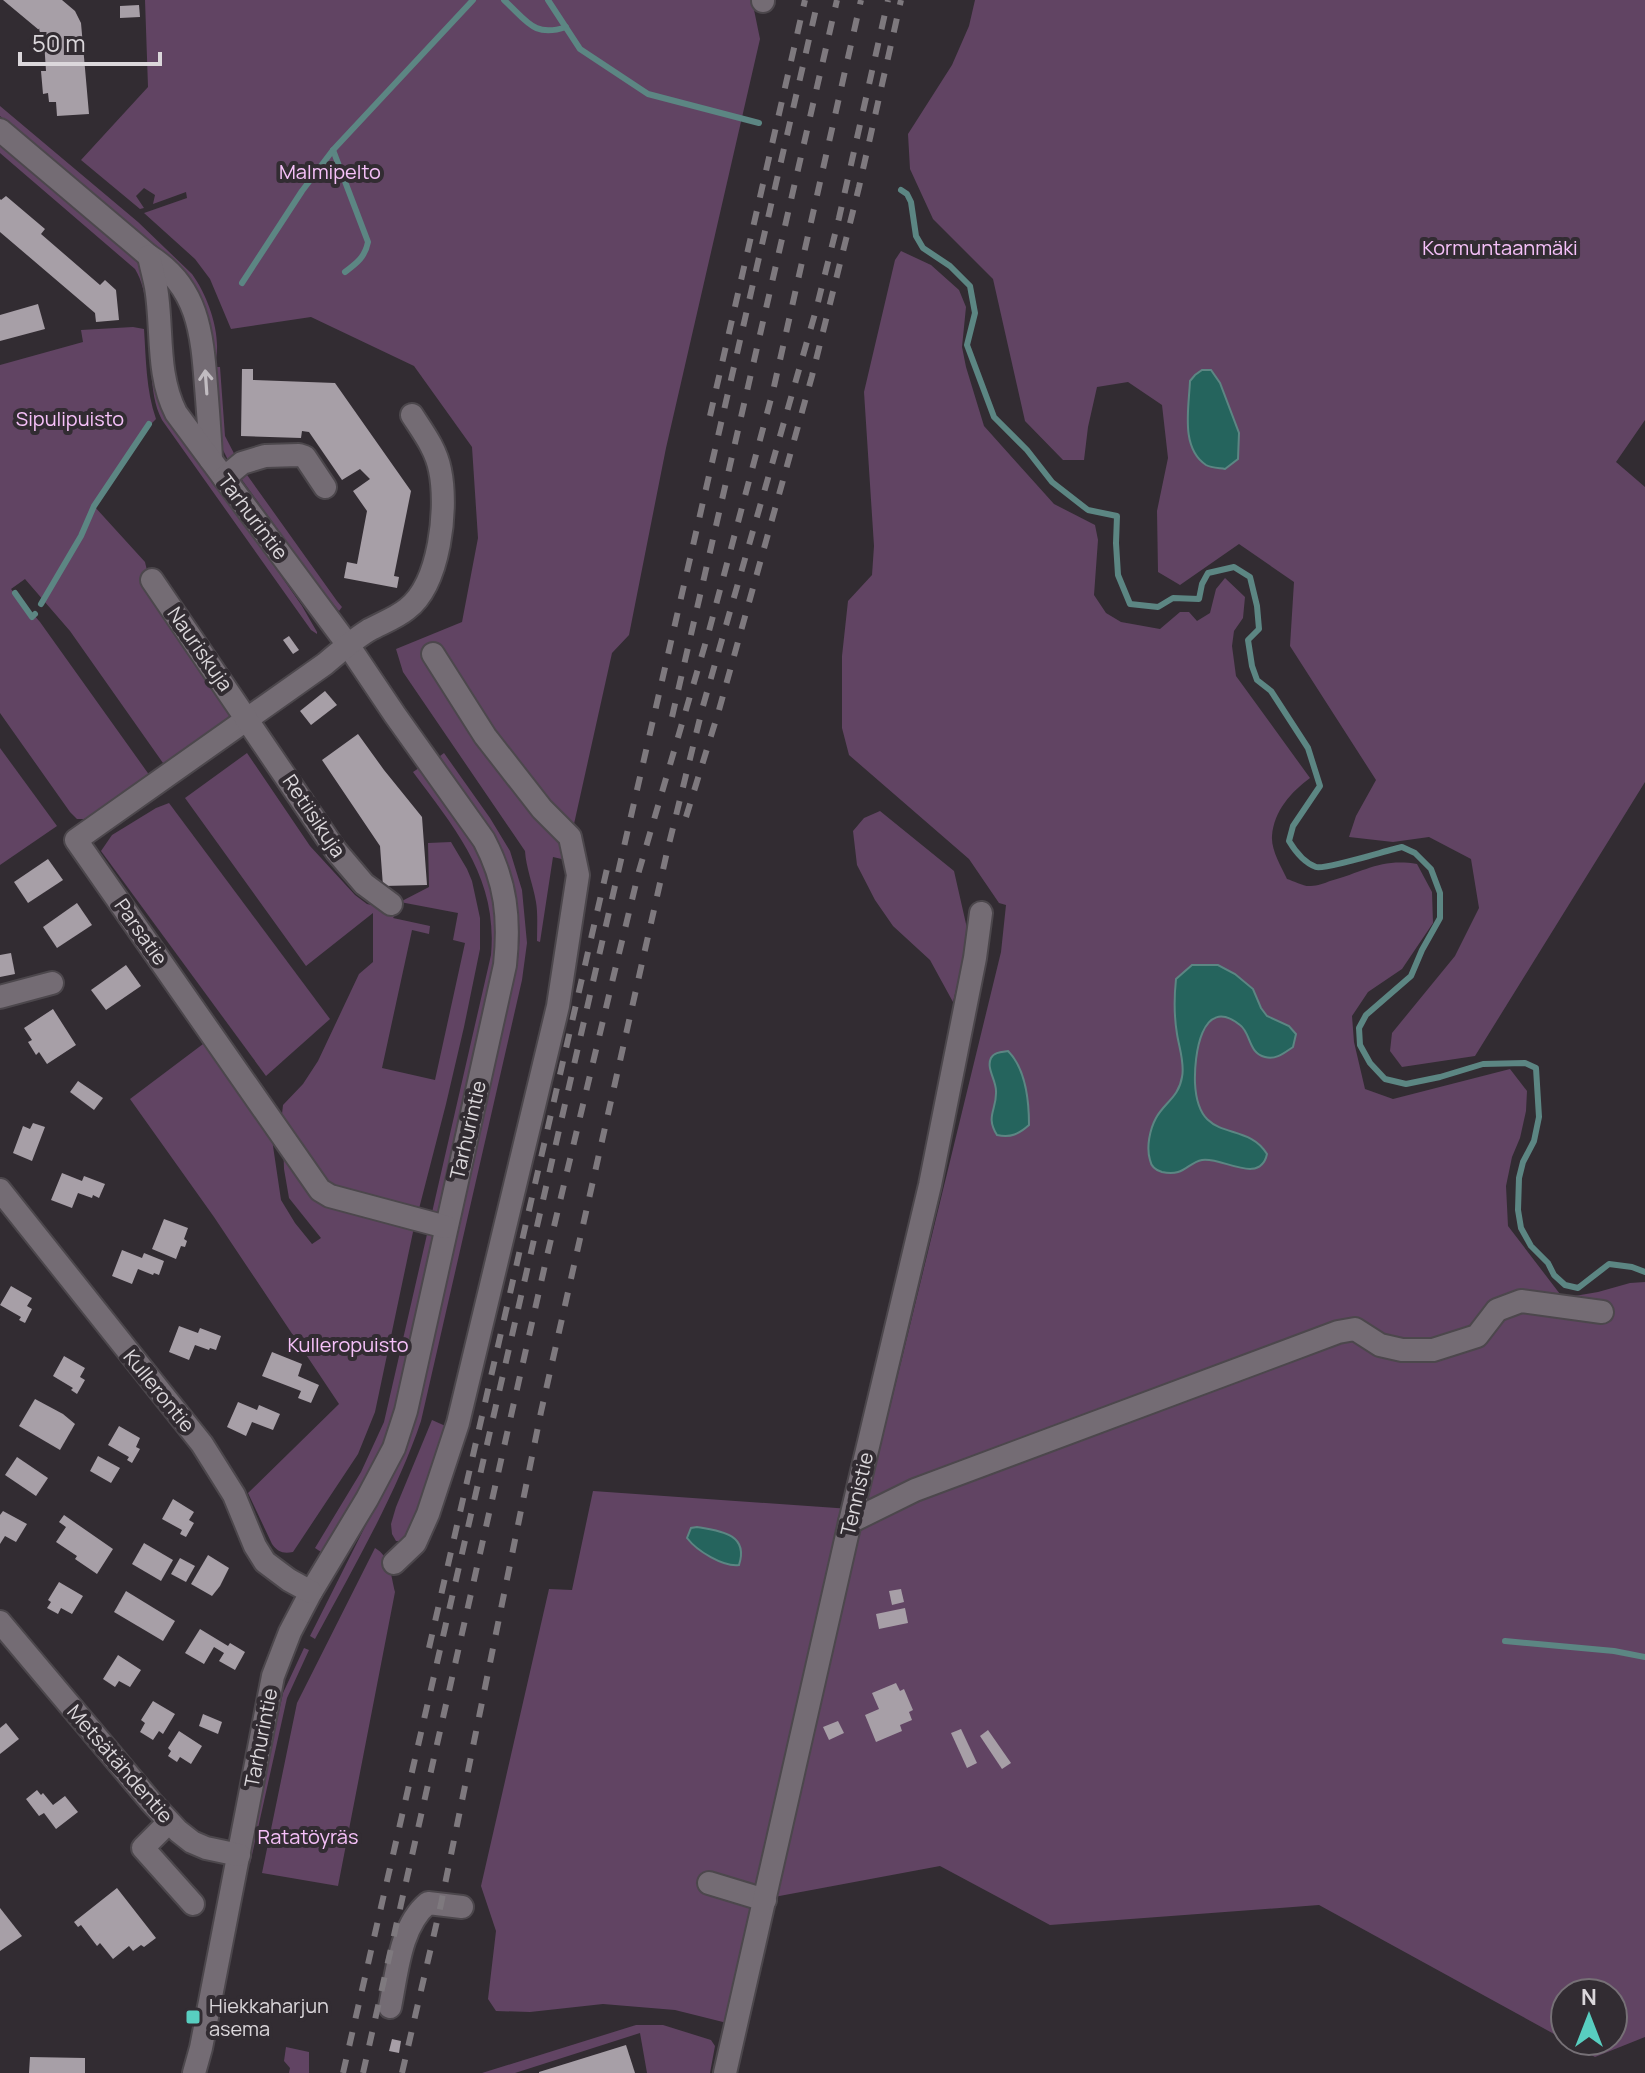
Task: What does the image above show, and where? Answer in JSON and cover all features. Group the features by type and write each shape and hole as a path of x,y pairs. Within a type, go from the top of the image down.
{"street":[{"name":"Tarhurintie","path":"0,130 149,256 163,264 178,280 195,310 217,469"},
{"name":"Tarhurintie","path":"149,256 170,400 186,428 348,645 484,840 505,895 508,924 505,965 406,1411 394,1448 311,1592 290,1632 273,1676 239,1855"},
{"name":"Parsatie","path":"412,415 428,438 440,468 443,490 442,529 433,567 419,597 407,609 348,645 76,840 320,1190 330,1196 446,1227"},
{"path":"217,469 265,456 299,455 305,457 325,487"},
{"name":"Nauriskuja","path":"152,580 248,719"},
{"path":"394,1563 415,1543 428,1514 458,1423 558,1006 578,875 570,837 542,809 485,736 433,654"},
{"name":"Retiisikuja","path":"248,719 341,857 364,884 391,904"},
{"name":"Tennistie","path":"725,2073 930,1185 981,913"},
{"path":"0,997 52,983"},
{"name":"Kullerontie","path":"0,1190 202,1444 234,1495 265,1562 311,1592"},
{"path":"850,1522 915,1490 1338,1332 1355,1329 1380,1345 1402,1350 1433,1350 1477,1336 1497,1310 1521,1301 1602,1312"},
{"name":"Metsätähdentie","path":"0,1622 178,1831 206,1848 239,1855"},
{"path":"169,1822 143,1848 193,1904"},
{"path":"194,2073 239,1855"},
{"path":"709,1883 765,1900"},
{"path":"390,2007 405,1939 420,1910 428,1903 462,1907"}],"green space":[{"name":"Malmipelto","path":"145,0 752,0 760,39 666,448 629,635 612,653 566,860 553,857 540,942 537,941 537,907 525,851 403,672 396,649 462,622 478,538 472,447 414,366 311,317 231,329 210,279 195,259 144,213 187,198 186,192 153,204 155,195 144,188 136,196 144,208 140,209 81,160 148,87"},
{"name":"Kormuntaanmäki","path":"975,0 1645,0 1645,420 1616,462 1645,487 1645,782 1475,1056 1402,1067 1390,1051 1392,1033 1455,956 1479,908 1471,859 1429,837 1393,842 1349,837 1356,816 1376,780 1290,646 1294,582 1239,544 1180,585 1158,572 1157,511 1168,458 1162,405 1128,382 1097,387 1084,460 1063,460 1025,421 993,279 933,219 910,169 908,134 952,65 969,26"},
{"path":"0,106 138,222 192,274 212,315 217,338 216,359 211,360 154,247 0,116"},
{"path":"0,143 139,262 145,272 152,359 145,299 135,269 0,153"},
{"path":"901,251 931,265 959,290 966,307 962,347 984,426 1054,504 1095,525 1098,540 1094,595 1106,613 1121,622 1160,629 1180,612 1189,612 1197,621 1210,613 1216,589 1225,578 1245,597 1243,618 1234,631 1232,646 1236,676 1310,778 1285,803 1273,827 1273,847 1287,879 1313,886 1383,864 1417,864 1432,892 1433,923 1402,969 1368,992 1352,1016 1354,1042 1365,1089 1393,1099 1510,1069 1527,1091 1526,1111 1506,1186 1508,1226 1563,1298 1645,1282 1645,2037 1629,2043 1629,1977 1549,1977 1549,2031 1319,1905 1050,1925 940,1866 758,1900 727,2023 675,2010 603,2004 530,2012 496,2011 488,1999 496,1931 481,1886 549,1589 572,1590 593,1491 865,1510 1001,952 1006,905 999,903 969,859 849,755 842,728 842,656 848,601 872,575 874,546 864,392 895,260"},
{"name":"Sipulipuisto","path":"144,329 148,386 156,419 94,506 145,562 155,604 229,711 230,718 166,764 163,763 70,631 25,579 11,589 40,622 150,776 94,814 77,819 0,713 0,365 83,342 81,330"},
{"path":"213,367 220,367 225,436 240,465 342,607 339,611 229,462 220,444"},
{"path":"156,371 214,480 302,606 317,634 311,630 162,420 152,385 151,372"},
{"path":"0,748 57,826 0,865"},
{"name":"Kulleropuisto","path":"247,753 310,846 355,895 367,904 398,911 393,918 430,926 429,934 412,930 382,1068 435,1080 465,943 453,940 458,913 400,902 429,887 428,843 451,842 472,881 480,918 480,949 464,1027 413,1232 375,1412 358,1454 293,1552 286,1553 272,1544 248,1493 339,1404 214,1217 130,1099 207,1041 270,1107 281,1200 312,1244 321,1238 289,1198 284,1169 283,1105 303,1084 318,1061 359,974 373,962 373,913 306,966 185,798"},
{"path":"444,753 510,851 522,890 527,943 522,980 421,1421 386,1504 315,1639 310,1636 382,1493 414,1416 518,959 519,927 509,874 486,827 440,756"},
{"path":"419,768 479,852 495,898 498,955 395,1414 371,1468 321,1552 315,1548 361,1472 384,1422 491,955 488,902 481,879 458,835 413,772"},
{"path":"169,803 330,1019 266,1076 101,851 112,835"},
{"path":"880,811 954,871 969,937 953,1002 930,960 893,926 857,865 853,831 864,818"},
{"path":"432,1420 450,1428 443,1454 405,1541 396,1541 391,1524 396,1507"},
{"name":"Ratatöyräs","path":"375,1548 387,1561 395,1592 338,1886 262,1873 297,1703"},
{"path":"304,1648 309,1650 287,1698 250,1864 246,1863 283,1693"},
{"path":"636,2025 663,2025 711,2040 715,2046 710,2073 647,2073 640,2033 515,2073 482,2073"},
{"path":"286,2047 309,2052 309,2073 289,2073 290,2068 284,2061"}],"shaded area":[{"path":"1202,370 1211,370 1220,383 1239,433 1238,459 1225,469 1206,465 1198,458 1189,438 1190,381"},
{"path":"1192,965 1218,965 1235,974 1253,989 1267,1016 1289,1026 1296,1034 1293,1047 1269,1058 1259,1055 1244,1029 1227,1018 1216,1017 1202,1033 1195,1072 1198,1103 1204,1116 1213,1124 1258,1143 1267,1154 1257,1168 1239,1168 1210,1160 1202,1160 1175,1173 1162,1172 1152,1166 1149,1144 1152,1127 1178,1090 1183,1072 1175,1020 1176,979"},
{"path":"1008,1051 1023,1076 1029,1125 1022,1131 1002,1136 997,1135 992,1123 996,1091 990,1062 994,1055"},
{"path":"691,1528 723,1533 736,1540 741,1555 739,1565 718,1561 691,1543 687,1538"}],"building":[{"path":"3,0 62,0 75,11 81,23 89,114 57,116 56,102 49,102 48,93 43,94 41,71 46,71 44,41 39,30"},
{"path":"139,5 140,17 120,18 120,6"},
{"path":"6,196 45,229 41,234 100,285 105,280 116,290 119,320 96,322 95,313 0,232 0,199"},
{"path":"38,304 45,329 0,341 0,315"},
{"path":"242,369 253,369 253,380 335,383 411,491 394,576 399,577 397,588 344,578 347,562 357,564 367,511 353,491 370,479 360,469 342,480 309,432 302,431 301,438 241,436"},
{"path":"289,636 299,650 293,654 283,640"},
{"path":"325,691 337,705 311,725 300,711"},
{"path":"358,734 422,817 427,885 383,886 380,846 322,760"},
{"path":"48,859 63,880 28,903 14,882"},
{"path":"77,903 92,925 57,948 43,927"},
{"path":"11,953 15,974 0,977 0,955"},
{"path":"126,965 141,986 106,1010 91,990"},
{"path":"53,1009 76,1045 47,1064 39,1052 36,1055 28,1042 32,1040 24,1028"},
{"path":"78,1081 103,1098 94,1110 70,1092"},
{"path":"33,1123 45,1127 32,1161 13,1153 23,1126 30,1129"},
{"path":"62,1173 82,1181 84,1176 105,1184 99,1198 78,1193 72,1208 51,1200"},
{"path":"164,1219 188,1228 185,1247 181,1246 176,1259 152,1249"},
{"path":"122,1250 142,1258 144,1253 164,1261 159,1275 138,1269 132,1284 112,1276"},
{"path":"11,1286 32,1298 27,1306 32,1309 25,1323 19,1320 21,1317 0,1305"},
{"path":"179,1326 198,1333 200,1328 221,1336 216,1350 195,1345 189,1360 169,1352"},
{"path":"272,1352 302,1364 298,1376 319,1385 311,1403 298,1398 301,1391 262,1376"},
{"path":"64,1356 85,1368 80,1377 85,1380 77,1394 53,1376"},
{"path":"35,1399 75,1424 60,1450 19,1426"},
{"path":"238,1402 257,1410 259,1405 280,1414 273,1430 252,1422 246,1436 227,1427"},
{"path":"119,1426 140,1438 136,1447 140,1449 132,1463 127,1460 129,1457 108,1445"},
{"path":"98,1456 120,1468 111,1483 90,1471"},
{"path":"17,1457 48,1478 36,1496 5,1475"},
{"path":"173,1499 194,1512 189,1520 194,1523 186,1537 180,1534 182,1530 162,1519"},
{"path":"3,1511 27,1524 16,1542 5,1536 0,1544 0,1515"},
{"path":"64,1515 113,1549 97,1574 56,1542 66,1527 59,1522"},
{"path":"144,1543 173,1560 161,1581 132,1564"},
{"path":"208,1555 229,1568 212,1596 191,1584"},
{"path":"180,1558 195,1566 186,1582 171,1574"},
{"path":"59,1582 83,1596 72,1614 61,1608 58,1614 47,1608 51,1602 48,1600"},
{"path":"901,1589 904,1602 892,1605 889,1591"},
{"path":"126,1591 175,1621 163,1641 114,1612"},
{"path":"905,1608 908,1623 879,1629 876,1614"},
{"path":"200,1629 245,1652 235,1670 219,1661 224,1653 214,1647 204,1664 185,1653"},
{"path":"118,1655 141,1670 130,1687 119,1681 115,1687 103,1679"},
{"path":"896,1683 900,1691 904,1689 913,1710 909,1712 912,1720 900,1725 902,1731 876,1742 865,1715 879,1709 872,1693"},
{"path":"153,1701 175,1714 163,1734 159,1731 153,1740 140,1732 145,1723 141,1720"},
{"path":"203,1714 222,1722 218,1734 199,1726"},
{"path":"838,1721 844,1733 829,1740 823,1727"},
{"path":"6,1723 19,1739 0,1754 0,1728"},
{"path":"961,1729 977,1763 967,1768 951,1733"},
{"path":"988,1730 1011,1763 1002,1769 980,1736"},
{"path":"179,1731 202,1746 191,1764 180,1757 177,1762 168,1756 171,1751 168,1748"},
{"path":"37,1790 53,1805 65,1796 78,1812 56,1829 44,1813 39,1816 26,1799"},
{"path":"117,1888 156,1938 133,1951 129,1946 113,1959 100,1943 97,1946 81,1925 78,1927 74,1922"},
{"path":"0,1908 22,1936 0,1951"},
{"path":"392,2039 401,2041 399,2053 389,2051"},
{"path":"626,2045 635,2073 539,2073 539,2072"},
{"path":"30,2057 85,2058 85,2073 29,2073"}],"waterway":[{"path":"242,283 302,191 333,150 473,0"},
{"path":"504,0 538,29 566,27"},
{"path":"548,0 580,49 648,94 759,123"},
{"path":"333,150 368,242 360,259 345,272"},
{"path":"901,190 911,202 916,236 923,248 950,266 970,286 975,313 967,345 994,417 1027,450 1052,482 1088,510 1117,516 1118,575 1130,604 1158,607 1173,598 1199,599 1208,573 1234,567 1250,577 1259,629 1248,640 1252,666 1257,680 1271,691 1308,748 1320,786 1293,826 1289,841 1294,849 1308,863 1321,867 1402,847 1415,853 1431,869 1440,893 1440,918 1411,976 1366,1015 1359,1028 1360,1045 1370,1063 1385,1079 1406,1084 1483,1064 1525,1063 1536,1068 1539,1117 1534,1141 1519,1178 1521,1228 1531,1246 1565,1285 1578,1288 1609,1264 1645,1272"},
{"path":"41,604 81,536 94,506 149,424"},
{"path":"15,593 32,617 35,614"},
{"path":"1505,1641 1614,1651 1645,1657"}],"railway":[{"path":"710,416 805,0"},
{"path":"343,2073 818,0"},
{"path":"672,717 837,0"},
{"path":"363,2073 547,1256 615,970 639,871 709,631 773,391 861,0"},
{"path":"402,2073 441,1904 541,1412 667,852 703,706 816,310 888,0"},
{"path":"686,817 812,376 901,0"},
{"path":"429,1648 609,860"}],"place":[{"name":"Hiekkaharjun asema","path":"193,2017"}]}
